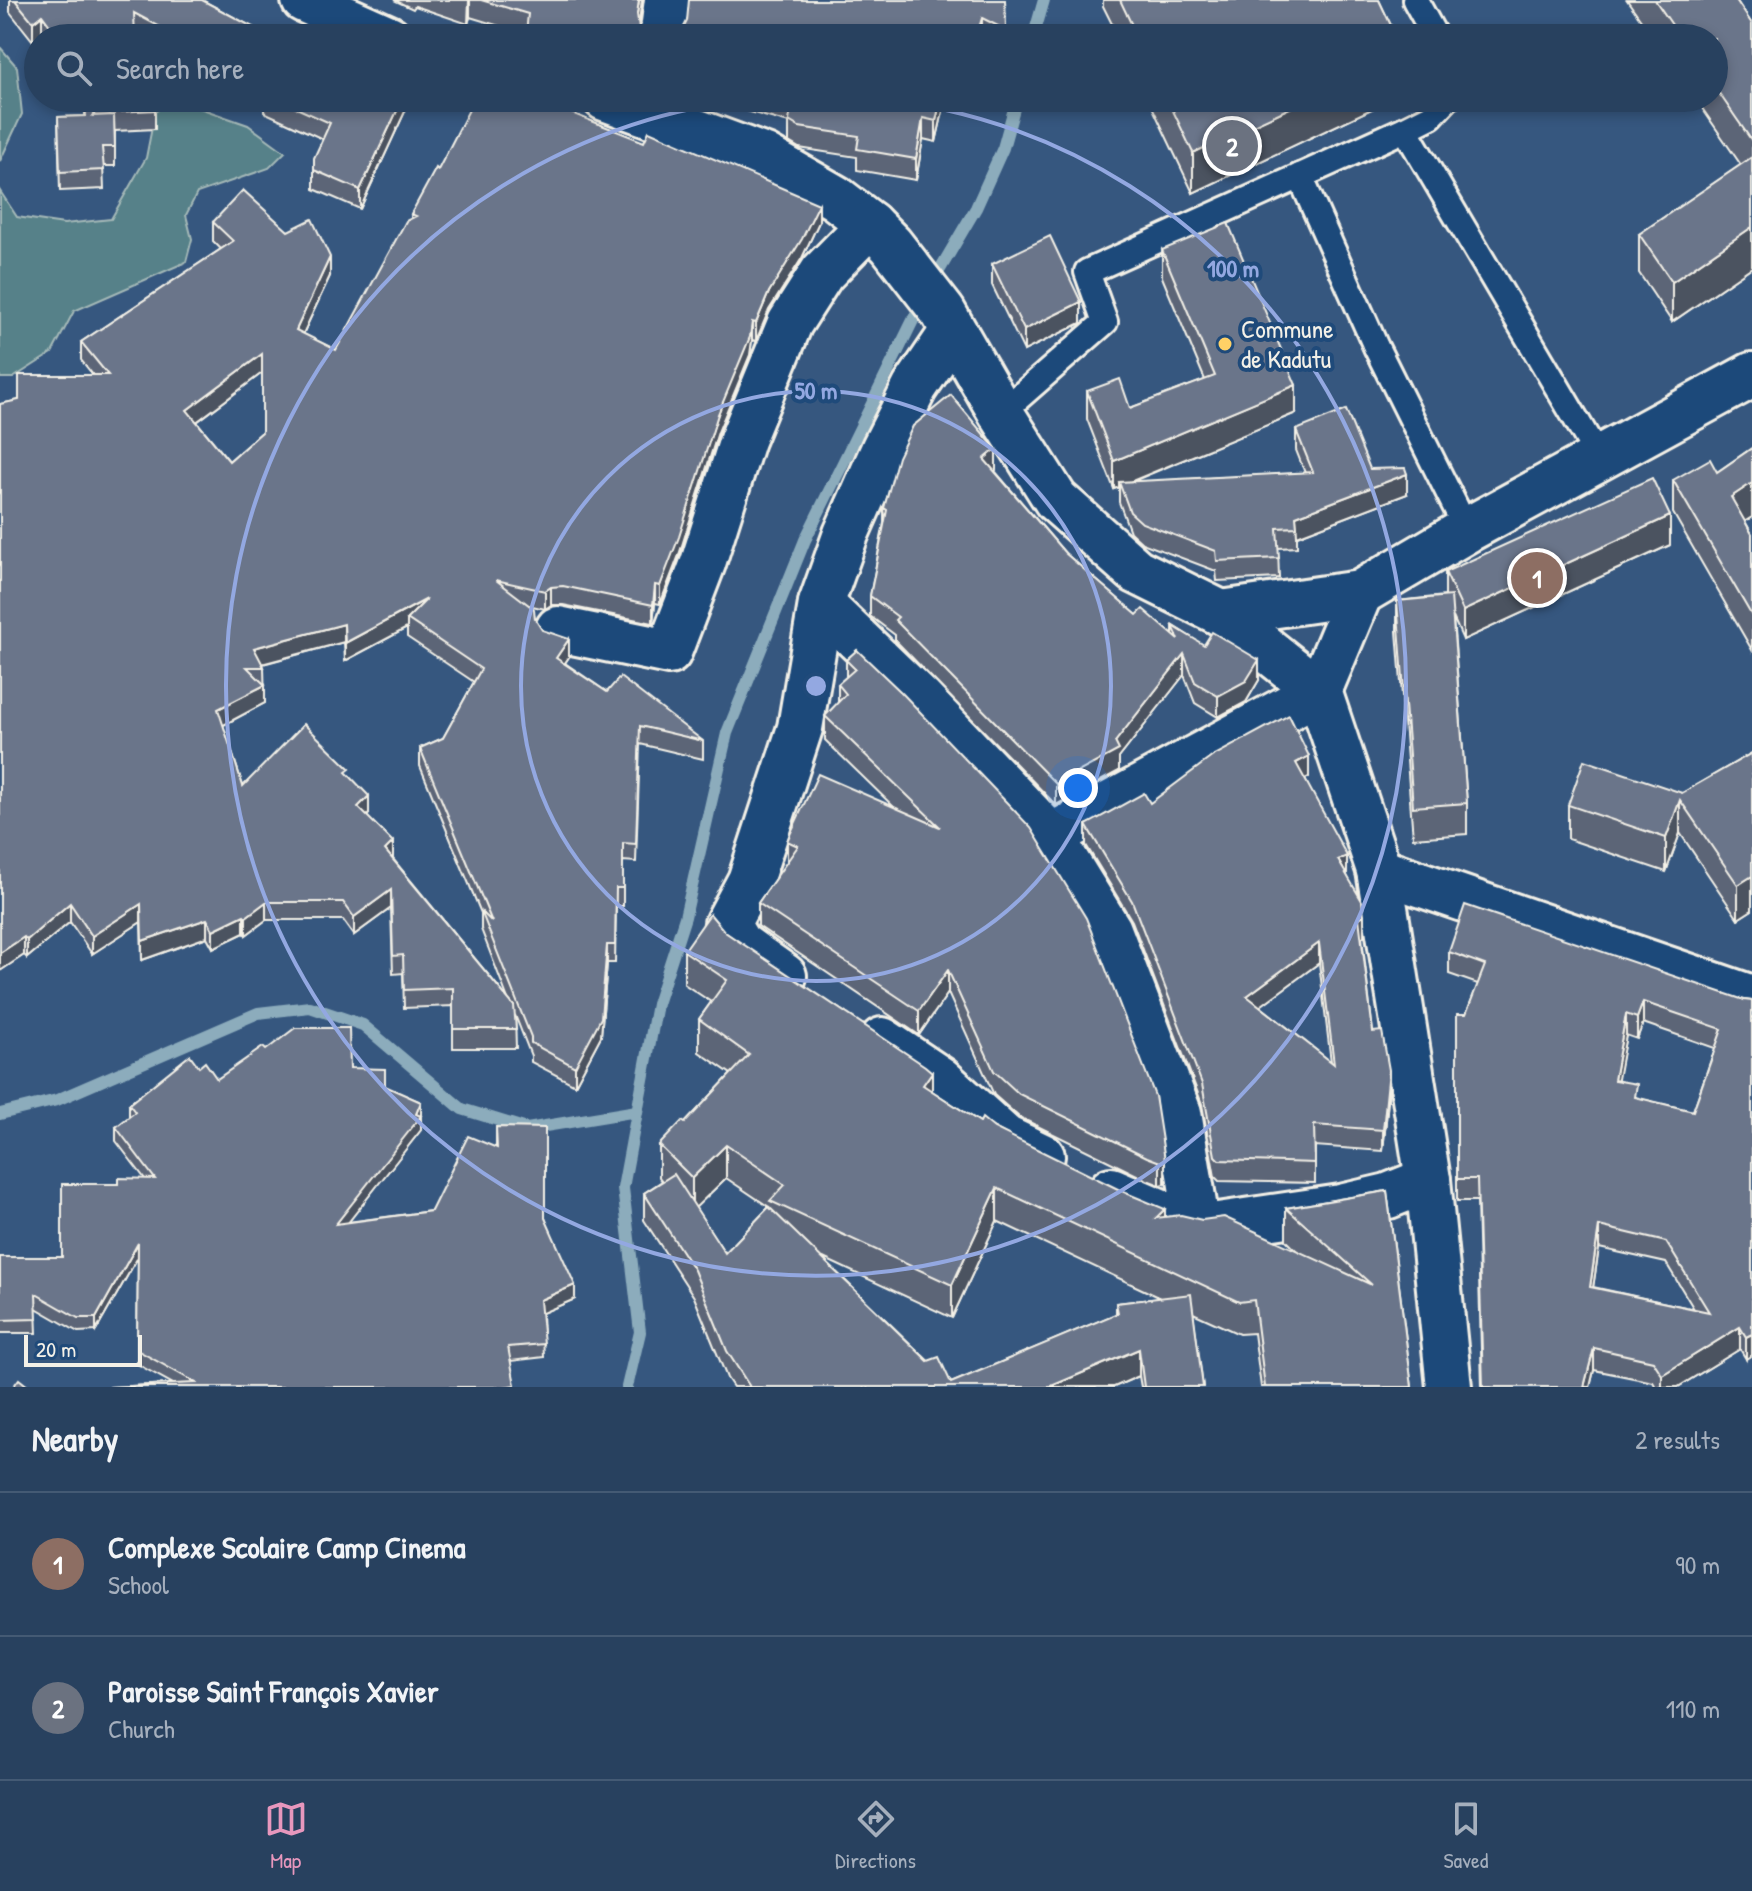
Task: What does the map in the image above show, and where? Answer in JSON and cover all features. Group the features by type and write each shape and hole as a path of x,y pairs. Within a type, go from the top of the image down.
{"street":[{"path":"304,0 358,24"},
{"path":"664,24 667,0"},
{"path":"653,112 765,157 836,198 881,234 948,322 1056,500 1136,571 1221,613 1319,691 1379,870 1428,1180 1449,1387"},
{"path":"558,629 669,652 703,563 742,440 790,323 822,273 881,234"},
{"path":"948,322 884,448 846,534 821,604 800,728 750,881 727,924 739,944 940,1079 1005,1138 1137,1203 1198,1228 1341,1207 1388,1196 1428,1180"},
{"path":"1221,613 1360,593 1467,530 1752,375"},
{"path":"1051,836 1319,691 1360,593"},
{"path":"821,604 920,699 1051,836 1109,930 1179,1113 1198,1228"},
{"path":"1379,870 1752,998"}],"lane":[{"path":"1415,0 1428,24"},
{"path":"1001,413 1105,322 1087,272 1405,129 1435,112"},
{"path":"1405,129 1599,458"},
{"path":"1300,176 1376,347 1467,530"}],"green space":[{"path":"0,47 17,67 22,114 0,161"},
{"path":"155,112 211,112 248,125 285,152 269,168 197,193 186,215 192,239 186,262 74,311 52,353 13,378 0,378 0,191 17,217 64,224 111,219 146,158"}],"building":[{"path":"15,0 202,0 247,24 155,24 134,13 134,24 49,24 42,15 33,22"},
{"path":"481,0 639,0 638,24 527,24 528,14"},
{"path":"689,0 1005,0 1006,24 994,24 982,18 980,24 686,24"},
{"path":"1120,0 1379,0 1390,24 1131,24"},
{"path":"1655,0 1736,0 1752,24 1752,141 1728,106 1728,24 1671,24"},
{"path":"86,112 115,112 95,113 93,116 114,115 115,147 102,147 104,170 60,172 58,117 86,116"},
{"path":"305,112 396,112 360,190 314,170 314,158 330,123"},
{"path":"468,112 569,112 644,142 649,131 819,204 802,239 769,292 756,323 752,322 750,337 718,414 679,537 660,586 655,585 653,605 563,586 545,591 496,580 534,609 535,619 542,630 569,639 556,658 607,692 620,677 703,741 640,726 636,844 623,843 623,888 616,888 615,945 607,945 601,1018 575,1067 531,1043 481,911 492,922 420,748 443,738 481,669 407,619 427,599 345,643 344,624 254,648 264,667 247,667 265,685 218,709 243,786 304,724 350,769 346,772 369,796 358,807 393,842 385,850 514,1006 516,1029 453,1029 453,988 404,990 403,955 393,956 391,890 354,917 343,902 266,902 246,917 244,915 213,930 207,919 142,941 141,904 92,936 70,903 27,940 24,937 0,953 0,404 19,400 19,375 108,375 81,342 233,241 213,222 243,190 288,231 312,219 330,257 296,330 336,350 406,221 416,216 411,214 436,168 438,170","holes":["262,354 262,432 229,461 187,410"]},
{"path":"790,112 938,112 936,121 923,118 916,159 857,149 859,136 799,127 789,121"},
{"path":"1174,112 1281,112 1193,153"},
{"path":"1752,157 1752,227 1672,282 1639,234"},
{"path":"1228,223 1296,385 1114,461 1087,391 1120,379 1130,408 1215,376 1162,250"},
{"path":"1050,236 1081,302 1024,330 992,264"},
{"path":"951,395 996,449 984,459 1065,553 1137,615 1143,609 1179,640 1173,626 1204,645 1212,632 1259,660 1246,681 1218,696 1195,682 1184,654 1115,742 1119,750 1056,784 895,620 898,617 870,596 887,510 884,508 898,457 913,426"},
{"path":"1346,410 1370,469 1405,468 1407,474 1296,516 1297,527 1277,528 1279,558 1217,561 1216,551 1142,523 1130,512 1119,482 1313,472 1296,430"},
{"path":"1752,448 1752,483 1731,497 1752,534 1752,616 1673,480 1710,459 1717,472"},
{"path":"1652,478 1670,516 1463,611 1445,572"},
{"path":"1451,596 1467,803 1413,807 1397,601"},
{"path":"857,650 1031,828 1086,918 1155,1096 1165,1160 1160,1162 1147,1157 1019,1094 994,1071 948,970 919,1011 758,903 798,846 787,841 818,774 940,827 825,716 846,694 838,684 855,669 846,660"},
{"path":"1289,715 1309,756 1296,763 1347,856 1338,860 1362,901 1364,915 1359,918 1373,1032 1382,1031 1389,1070 1383,1130 1314,1125 1315,1163 1219,1160 1215,1156 1202,1084 1132,901 1086,825 1144,793 1150,803 1213,756","holes":["1319,943 1334,1064 1247,996"]},
{"path":"1752,753 1752,876 1738,885 1680,800 1666,838 1568,805 1584,760 1682,793"},
{"path":"1465,905 1752,1001 1752,1334 1746,1337 1740,1327 1662,1375 1653,1361 1594,1348 1584,1387 1483,1387 1477,1179 1457,1179 1457,1014 1466,1014 1485,965 1449,952","holes":["1643,1002 1722,1029 1693,1111 1635,1097 1637,1084 1614,1080 1626,1014 1637,1018","1599,1226 1666,1242 1709,1312 1590,1287"]},
{"path":"710,914 725,932 925,1066 932,1072 923,1085 980,1122 982,1118 994,1128 1165,1209 1156,1218 1181,1215 1202,1220 1224,1217 1372,1285 1286,1208 1387,1191 1412,1387 1265,1387 1254,1300 1239,1302 997,1188 952,1285 770,1201 785,1185 726,1145 692,1178 659,1145 682,1121 685,1123 749,1055 699,1019 727,980 684,951"},
{"path":"295,1028 349,1028 350,1068 385,1069 385,1086 421,1102 416,1114 421,1116 336,1224 431,1211 468,1136 497,1148 496,1127 545,1128 545,1218 575,1285 540,1300 544,1344 508,1347 515,1385 109,1387 196,1383 137,1350 138,1243 96,1318 78,1318 36,1294 37,1319 0,1320 0,1257 62,1257 62,1184 118,1184 118,1178 155,1179 116,1127 135,1112 129,1104 190,1055 199,1067 205,1062 217,1079 263,1047 266,1050"},
{"path":"674,1174 725,1253 769,1207 928,1361 939,1357 951,1383 1118,1313 1116,1303 1191,1294 1203,1387 1144,1387 1139,1349 1049,1387 750,1387 727,1351 694,1270 644,1193"},
{"path":"19,1379 29,1387 13,1387"}],"waterway":[{"path":"1037,24 1044,0"},
{"path":"932,283 976,208 1003,148 1013,112"},
{"path":"627,1387 640,1332 623,1188 657,1004 685,917 727,733 805,540 923,300"},
{"path":"0,1114 57,1100 258,1013 310,1007 363,1025 462,1109 527,1129 637,1111"}],"place":[{"name":"Paroisse Saint François Xavier","path":"1232,146"},
{"name":"Commune de Kadutu","path":"1225,344"},
{"name":"Complexe Scolaire Camp Cinema","path":"1537,578"}]}
